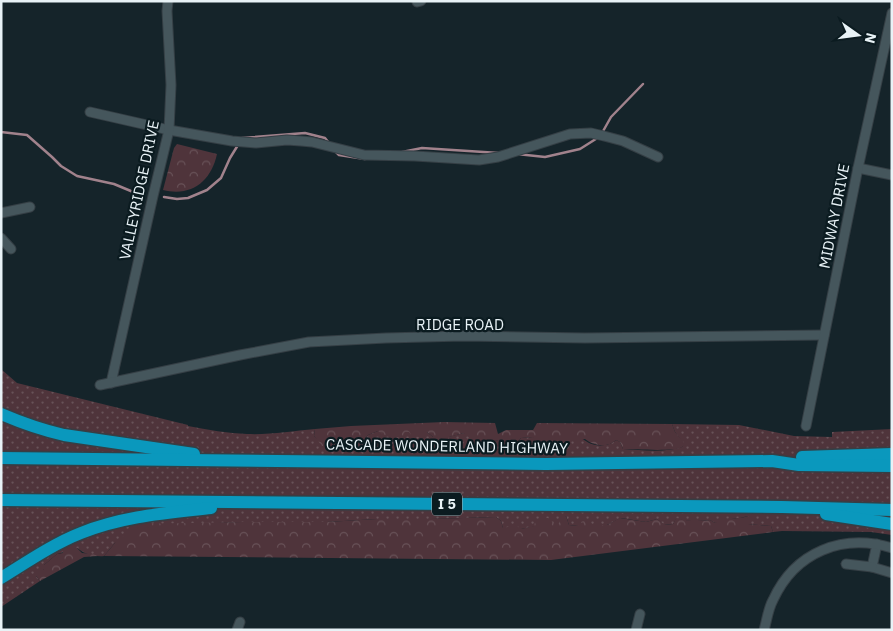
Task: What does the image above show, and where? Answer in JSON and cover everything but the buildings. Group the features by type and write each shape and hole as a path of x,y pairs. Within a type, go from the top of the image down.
{"highway":[{"path":"1,414 23,424 64,435 241,460"},
{"path":"772,461 790,458 892,454"},
{"name":"CASCADE WONDERLAND HIGHWAY","path":"1,458 546,464 772,461 799,465 892,466"},
{"name":"I 5","path":"1,500 782,506 892,510"},
{"path":"1,578 65,540 110,523 129,518 257,502"},
{"path":"782,506 856,520 892,524"}],"street":[{"name":"VALLEYRIDGE DRIVE","path":"111,382 152,196 169,130 171,85 168,1"},
{"path":"417,2 421,1"},
{"name":"MIDWAY DRIVE","path":"806,426 858,168 892,13"},
{"path":"90,112 169,130 245,143 287,140 312,142 364,156 415,156 475,160 498,157 570,134 590,133 622,141 658,157"},
{"path":"858,168 892,175"},
{"path":"1,213 30,207"},
{"path":"1,238 11,249"},
{"name":"RIDGE ROAD","path":"100,385 309,342 463,336 585,338 824,335"},
{"path":"764,630 769,610 780,586 790,572 814,553 836,545 860,542 892,548"},
{"path":"872,567 877,544"},
{"path":"846,564 872,567 892,573"},
{"path":"636,630 640,614"}],"green space":[{"path":"177,144 217,154 210,172 199,185 191,189 173,192 163,190 174,148"},
{"path":"1,369 17,383 188,426 240,434 315,429 314,436 323,445 344,440 363,441 368,435 378,431 427,432 433,437 448,437 464,433 494,441 504,439 515,444 521,438 533,437 543,444 558,438 574,436 596,445 607,445 616,440 620,442 623,449 661,451 682,447 684,444 675,432 672,424 739,425 794,436 832,437 832,432 892,429 892,535 871,532 773,532 771,526 747,524 748,516 715,523 710,520 676,519 673,524 664,525 657,519 646,522 621,518 607,525 578,526 569,525 566,516 559,523 521,529 503,528 501,521 496,517 193,524 115,543 104,556 90,555 77,548 57,554 44,565 44,569 36,576 40,581 1,607"},
{"path":"444,422 495,423 498,434 506,430 533,430 537,423 672,424 675,432 685,444 678,449 623,449 620,442 616,440 613,443 600,445 585,439 576,441 573,436 567,442 554,443 550,440 539,449 535,446 533,437 521,438 507,448 503,439 494,441 472,440 464,433 449,437 444,446 435,451 431,444 433,437 427,432 420,437 412,436 409,432 405,432 403,437 396,437 387,436 378,431 368,435 363,441 344,440 322,446 314,436 315,429"},
{"path":"566,516 569,525 578,526 586,519 593,525 607,525 620,518 646,522 657,519 665,525 673,524 676,518 693,521 710,520 715,523 748,516 751,520 748,524 771,526 773,532 551,560 104,556 115,543 139,524 327,522 377,519 496,517 501,521 503,528 516,525 521,529 534,526 536,519 548,518 553,523 559,523 561,518"},
{"path":"69,546 77,548 82,553 98,556 84,557 40,581 36,573 44,569 44,565 57,554 63,553 63,549"}],"waterway":[{"path":"602,133 611,117 643,84"},
{"path":"1,132 27,135 61,166 77,176 114,184 144,195"},
{"path":"242,138 305,133 325,138 329,143"},
{"path":"517,154 545,157 580,149 599,137"},
{"path":"164,197 188,198 207,190 221,178 238,145"},
{"path":"402,152 422,148 499,153"},
{"path":"335,151 339,155 365,159"}]}
